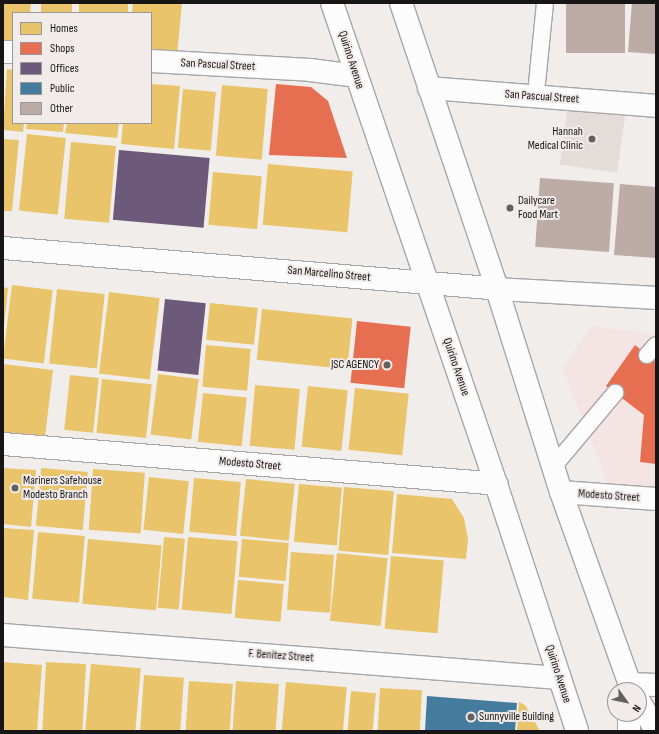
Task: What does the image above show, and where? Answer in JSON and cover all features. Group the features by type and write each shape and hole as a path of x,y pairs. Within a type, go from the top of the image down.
{"main road":[{"name":"Quirino Avenue","path":"332,3 496,484 577,731"},
{"path":"401,3 497,289 561,492 629,682"},
{"name":"San Pascual Street","path":"152,61 310,70 356,76"},
{"name":"San Pascual Street","path":"429,88 656,106"},
{"name":"San Marcelino Street","path":"3,248 497,289 656,298"},
{"name":"Modesto Street","path":"3,444 496,484"},
{"name":"Modesto Street","path":"561,492 656,499"},
{"name":"F. Benitez Street","path":"3,635 559,678"},
{"path":"647,715 656,730"}],"lane":[{"path":"537,83 545,3"},
{"path":"553,467 615,393"}],"shaded area":[{"name":"Hannah Medical Clinic","path":"568,105 625,113 617,172 560,164"},
{"path":"592,326 656,334 656,486 610,488 562,368"}],"building: Homes":[{"path":"3,3 31,3 30,12 12,12 12,42 3,41"},
{"path":"41,3 72,3 72,12 41,12"},
{"path":"79,3 128,3 128,12 79,12"},
{"path":"133,3 182,3 177,56 152,54 152,12 132,12"},
{"path":"7,69 12,70 12,124 24,124 23,132 3,130"},
{"path":"152,84 180,86 174,149 121,144 123,124 152,124"},
{"path":"222,85 268,89 262,160 216,156"},
{"path":"183,89 216,92 211,151 178,148"},
{"path":"27,124 64,124 63,132 26,129"},
{"path":"67,124 119,124 117,138 65,133"},
{"path":"27,134 66,138 58,215 19,211"},
{"path":"3,139 19,140 12,211 3,211"},
{"path":"71,142 116,146 109,223 64,219"},
{"path":"268,164 353,171 347,232 263,225"},
{"path":"213,172 262,176 257,229 208,225"},
{"path":"12,285 53,290 44,363 3,358"},
{"path":"3,287 8,288 4,325 3,325"},
{"path":"57,289 105,294 97,369 49,364"},
{"path":"109,292 160,298 150,380 99,373"},
{"path":"210,303 258,308 254,345 206,340"},
{"path":"262,309 353,319 347,369 257,360"},
{"path":"206,345 251,349 247,391 202,387"},
{"path":"3,364 53,370 45,437 3,432"},
{"path":"158,374 199,379 191,440 151,435"},
{"path":"70,375 99,378 93,433 64,430"},
{"path":"102,379 152,384 146,438 96,433"},
{"path":"255,385 300,389 295,450 250,446"},
{"path":"308,386 348,390 341,451 302,447"},
{"path":"355,388 409,394 402,455 349,450"},
{"path":"203,393 247,398 242,446 198,442"},
{"path":"3,468 36,470 31,527 3,524"},
{"path":"41,468 88,472 83,530 36,526"},
{"path":"93,469 145,473 141,533 89,530"},
{"path":"149,477 189,481 183,534 143,530"},
{"path":"194,478 241,482 236,536 189,532"},
{"path":"246,479 295,484 289,541 240,536"},
{"path":"299,484 342,488 337,546 294,542"},
{"path":"344,487 394,491 388,555 338,551"},
{"path":"397,494 452,499 464,518 468,539 466,559 392,553"},
{"path":"3,528 34,530 28,600 3,597"},
{"path":"38,532 85,536 79,603 32,599"},
{"path":"164,537 185,539 179,610 158,608"},
{"path":"188,537 238,541 231,614 182,610"},
{"path":"88,539 162,545 156,610 82,604"},
{"path":"242,539 289,543 286,581 239,577"},
{"path":"291,552 334,555 330,613 287,610"},
{"path":"337,553 388,558 381,626 330,621"},
{"path":"391,556 444,561 437,633 385,629"},
{"path":"238,580 284,584 281,622 235,618"},
{"path":"3,662 42,665 37,731 3,731"},
{"path":"46,662 86,664 82,731 42,731"},
{"path":"91,664 141,668 135,731 85,731"},
{"path":"144,675 184,678 180,731 140,731"},
{"path":"189,681 233,684 230,731 186,731"},
{"path":"236,681 279,684 276,731 233,731"},
{"path":"286,682 347,687 343,731 282,731"},
{"path":"380,688 422,690 420,731 378,731"},
{"path":"351,691 376,693 373,731 348,731"},
{"path":"519,702 525,705 540,731 517,731"}],"building: Shops":[{"path":"276,84 311,87 328,101 347,158 269,155"},
{"path":"357,321 411,327 404,388 351,383"},
{"path":"635,345 656,362 656,464 640,462 644,415 606,386"}],"building: Offices":[{"path":"119,150 210,158 204,228 113,220"},
{"path":"165,299 206,303 198,375 157,371"}],"building: Public":[{"name":"Sunnyville Building","path":"427,696 517,703 515,731 425,731"}],"building: Other":[{"path":"566,3 625,3 625,53 566,53"},
{"path":"632,3 656,3 656,54 628,52"},
{"path":"540,178 614,183 609,252 535,247"},
{"path":"620,184 656,187 656,258 614,255"}],"place":[{"name":"Hannah Medical Clinic","path":"592,139"},
{"name":"Dailycare Food Mart","path":"510,208"},
{"name":"JSC AGENCY","path":"387,365"},
{"name":"Mariners Safehouse Modesto Branch","path":"15,488"},
{"name":"Sunnyville Building","path":"471,717"}]}
